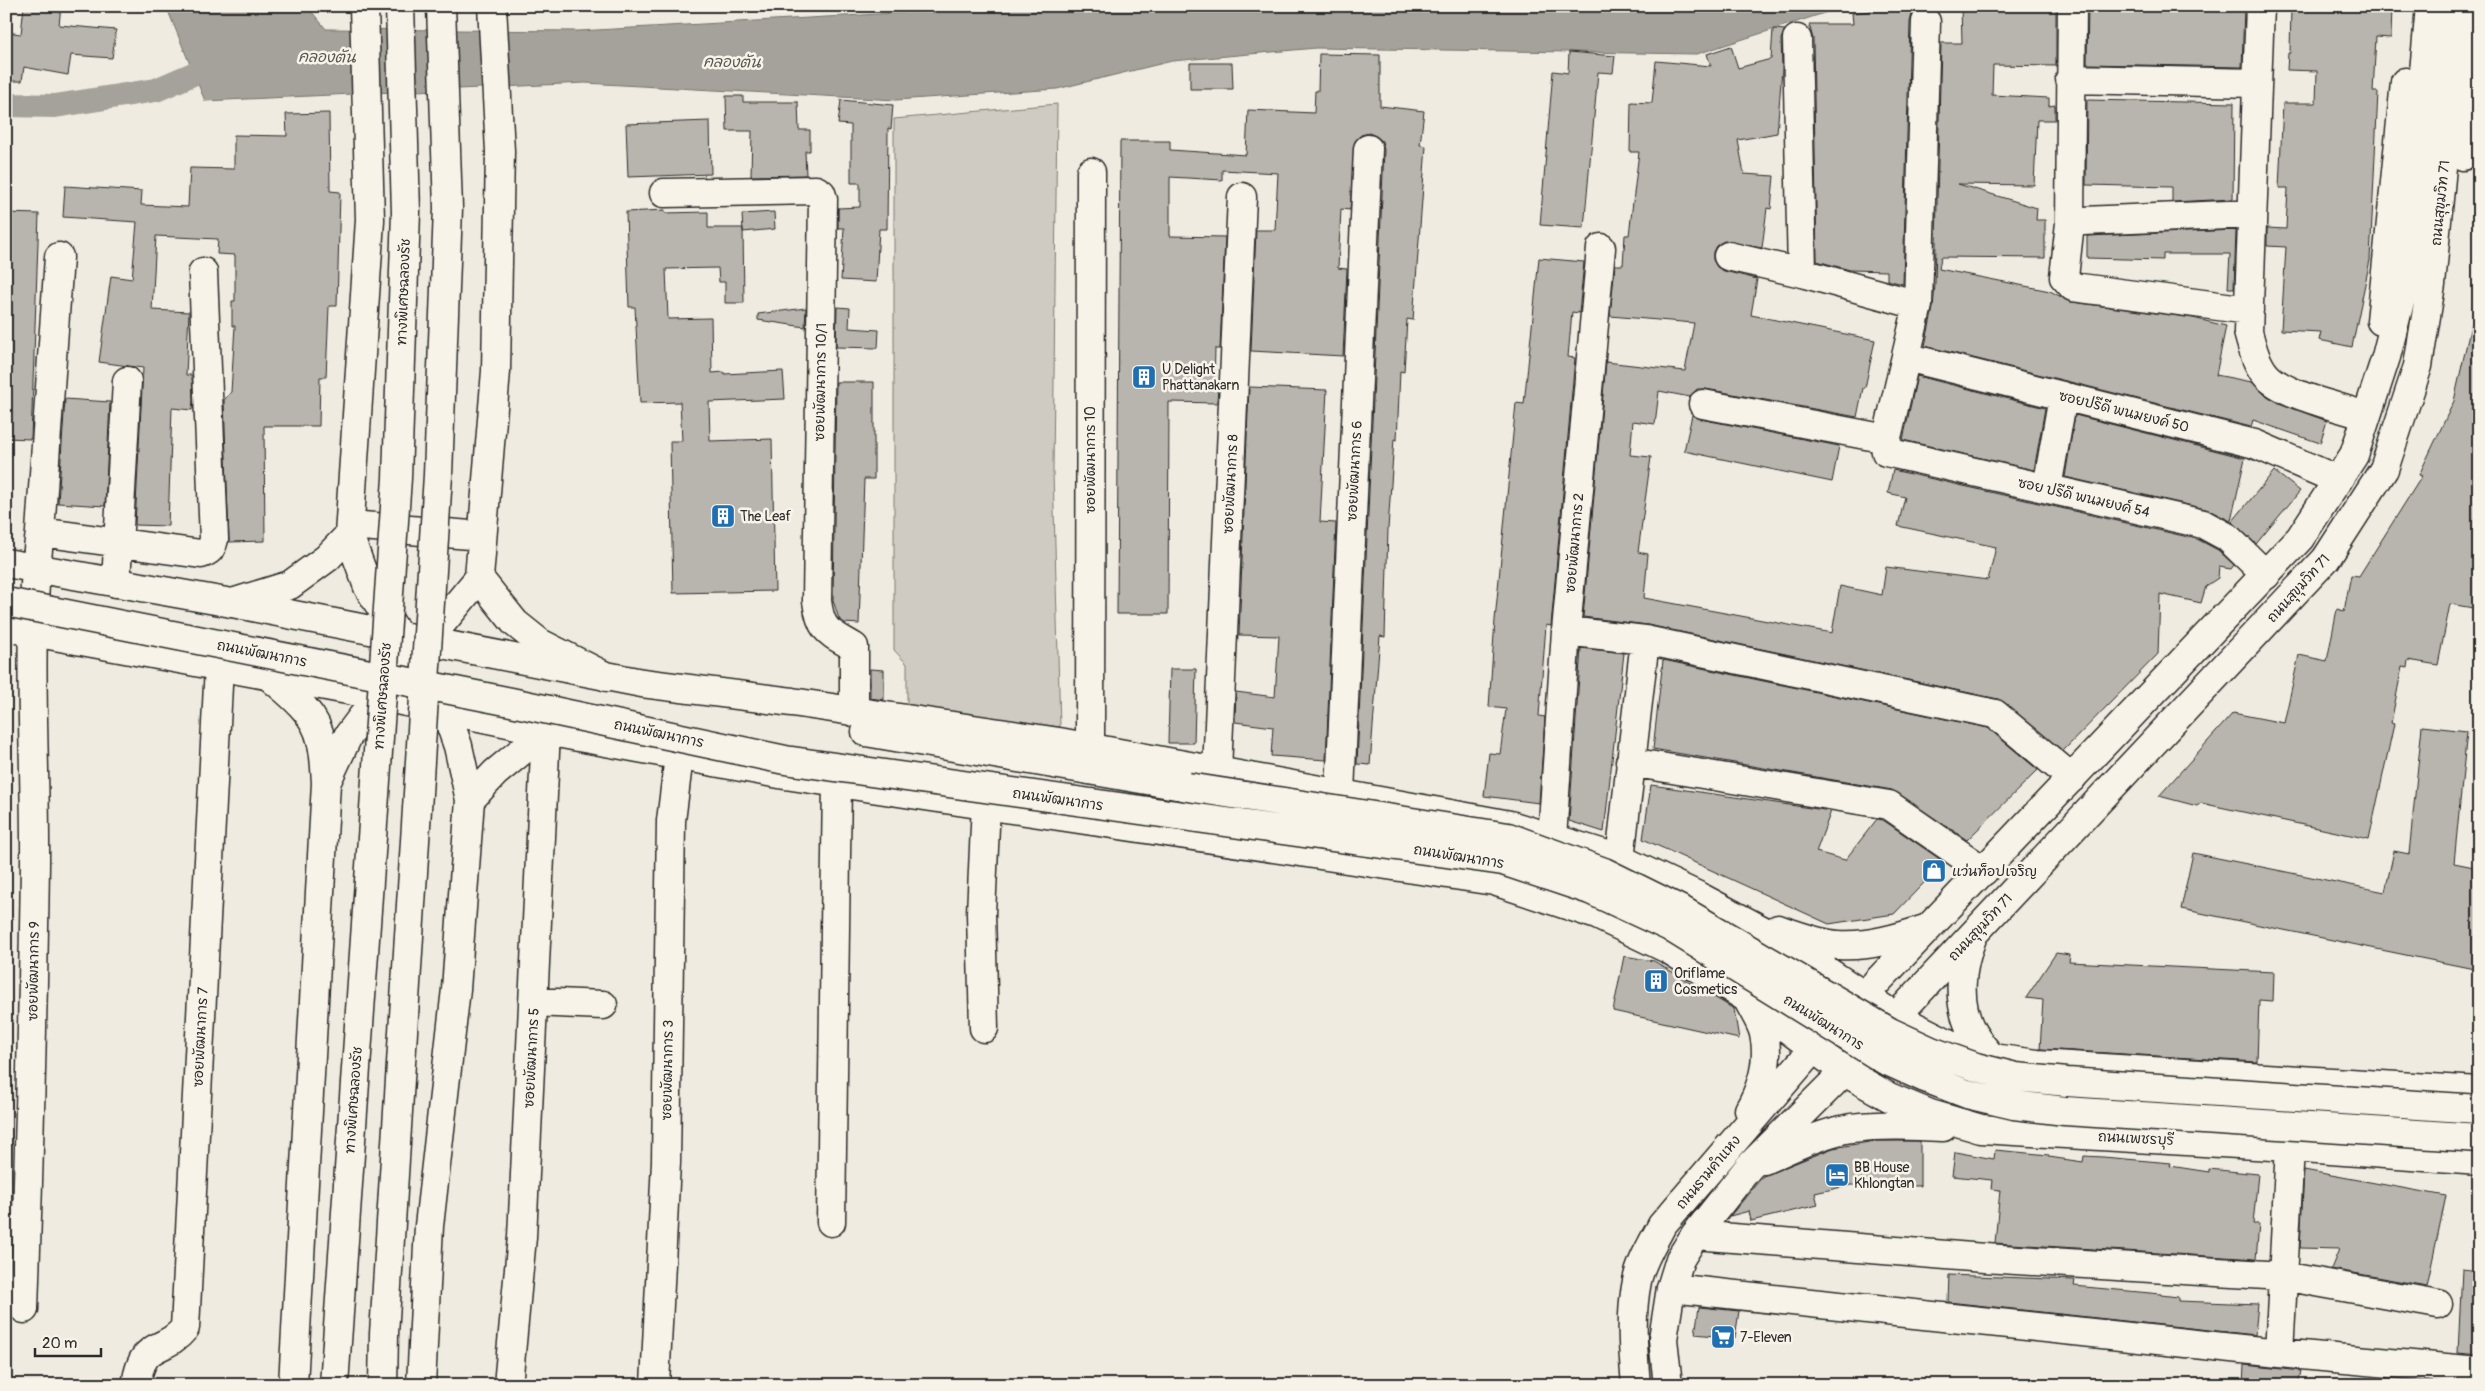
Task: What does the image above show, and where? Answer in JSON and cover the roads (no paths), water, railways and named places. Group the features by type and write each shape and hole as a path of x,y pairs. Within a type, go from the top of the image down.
{"main road":[{"path":"364,6 370,220 350,530 368,587 382,608 413,645 445,709 458,746 470,800 456,989 429,1226 422,1385"},
{"name":"ทางพิเศษฉลองรัช","path":"334,1385 397,478 406,212 400,6"},
{"path":"383,1385 384,1334 438,475 448,208 441,6"},
{"path":"326,783 348,736 413,645 448,616 479,578 496,371 500,150 492,6"},
{"path":"2072,6 2070,223 2064,277 2073,287 2249,310"},
{"path":"2260,6 2248,332 2255,356 2265,374 2279,387 2366,416"},
{"path":"2386,357 2381,319 2412,10 2416,6"},
{"name":"ถนนสุขุมวิท 71","path":"1864,997 2300,538 2354,454 2386,357 2405,281 2430,6"},
{"name":"ถนนสุขุมวิท 71","path":"1896,1017 2326,559 2384,468 2418,366 2432,285 2457,6"},
{"path":"2418,366 2432,348 2445,311 2478,20 2474,6"},
{"path":"1886,446 1918,305 1926,22"},
{"path":"1798,39 1802,273"},
{"path":"2070,79 2257,83"},
{"name":"ซอยพัฒนาการ 6","path":"1340,794 1368,149"},
{"name":"ซอยพัฒนาการ 10","path":"1090,747 1091,172"},
{"name":"ซอยพัฒนาการ 10/1","path":"664,193 816,190 821,193 824,199 817,601 820,620 828,632 854,647 854,712"},
{"name":"ซอยพัฒนาการ 8","path":"1217,771 1242,196"},
{"path":"2070,223 2252,214"},
{"name":"ซอยพัฒนาการ 2","path":"1529,893 1540,882 1545,872 1547,857 1601,248"},
{"path":"1728,256 1802,273 1918,305"},
{"name":"ซอยพัฒนาการ 9","path":"24,1309 35,863 34,632 36,569 59,257"},
{"path":"40,532 118,541 201,554 212,547 214,539 202,272"},
{"name":"ซอยปรีดี พนมยงค์ 50","path":"1906,357 2255,444 2338,480"},
{"path":"116,583 128,381"},
{"path":"2047,488 2062,396"},
{"name":"ซอย ปรีดี พนมยงค์ 54","path":"1703,404 1886,446 2047,488 2203,524 2227,537 2266,575"},
{"path":"350,530 482,536"},
{"path":"232,603 290,585 326,558 350,530"},
{"name":"ถนนพัฒนาการ","path":"6,563 232,603 413,645 642,683 1090,747 1510,824 1620,860 1698,896 1776,938 1864,997"},
{"path":"479,578 515,623 540,643 607,677"},
{"name":"ถนนพัฒนาการ","path":"6,602 511,702 785,760 1503,861 1590,890 1670,927 1886,1060 1926,1078 1968,1094 2014,1105 2065,1111"},
{"path":"382,608 402,620 434,621 448,616"},
{"name":"ถนนพัฒนาการ","path":"6,627 378,696 546,731 785,776 986,804 1494,881 1597,915 1668,949 1748,999 1813,1049"},
{"path":"1566,632 1646,640 1995,714 2072,778"},
{"path":"1620,860 1630,762 1646,640"},
{"name":"ซอยพัฒนาการ 7","path":"136,1385 138,1368 145,1354 178,1336 185,1328 218,666"},
{"path":"268,675 303,706 314,720 321,739 326,783 293,1385"},
{"name":"ถนนพัฒนาการ","path":"642,683 792,719 1188,787 1508,837 1604,872 1683,911 1890,1032 1931,1051 1976,1067 2016,1077 2479,1109"},
{"path":"470,800 496,773 546,731"},
{"name":"ซอยพัฒนาการ 5","path":"508,1385 522,1237 546,731"},
{"name":"ซอยพัฒนาการ 3","path":"655,1385 666,1162 671,821 679,756"},
{"path":"1630,762 1889,805 1984,871"},
{"path":"831,1222 837,782"},
{"path":"984,1028 981,913 986,804"},
{"path":"1734,915 1836,945 1864,944 1890,940 1930,927"},
{"path":"1974,934 1963,963 1961,1003 1971,1030 1992,1058"},
{"path":"1864,997 1896,1017 1954,1046 1992,1058 2037,1064 2479,1091"},
{"name":"ถนนรามคำแหง","path":"1636,1385 1632,1341 1636,1290 1648,1250 1662,1225 1813,1049 1864,997"},
{"path":"1728,1148 1755,1100 1764,1077 1766,1054 1764,1033 1748,999"},
{"path":"533,1002 603,1005"},
{"name":"ถนนรามคำแหง","path":"1668,1385 1663,1339 1671,1288 1680,1259 1695,1235 1749,1167 1845,1072 1896,1017"},
{"name":"ถนนเพชรบุรี","path":"1813,1049 1845,1072 1889,1097 1930,1114 1981,1130 2290,1146 2479,1161"},
{"path":"2247,1077 2353,1115 2479,1123"},
{"name":"ถนนเพชรบุรี","path":"2065,1111 2479,1138"},
{"path":"2279,1353 2290,1146 2353,1115"},
{"path":"1749,1167 1810,1141 1849,1128 1914,1125 1981,1130"},
{"path":"1695,1235 1984,1258 2283,1276 2438,1304"},
{"path":"1671,1288 2279,1353 2479,1371"}],"water":[{"name":"คลองตัน","path":"166,6 307,6 326,29 579,31 1020,6 1846,6 1697,54 1316,48 1172,61 1057,89 896,100 585,83 205,101"}],"waterway":[{"path":"6,105 55,106 156,90 223,61"}],"place":[{"name":"U Delight Phattanakarn","path":"1144,377"},
{"name":"The Leaf","path":"723,516"},
{"name":"แว่นท็อปเจริญ","path":"1934,871"},
{"name":"Oriflame Cosmetics","path":"1656,981"},
{"name":"BB House Khlongtan","path":"1837,1175"},
{"name":"7-Eleven","path":"1723,1337"}]}
